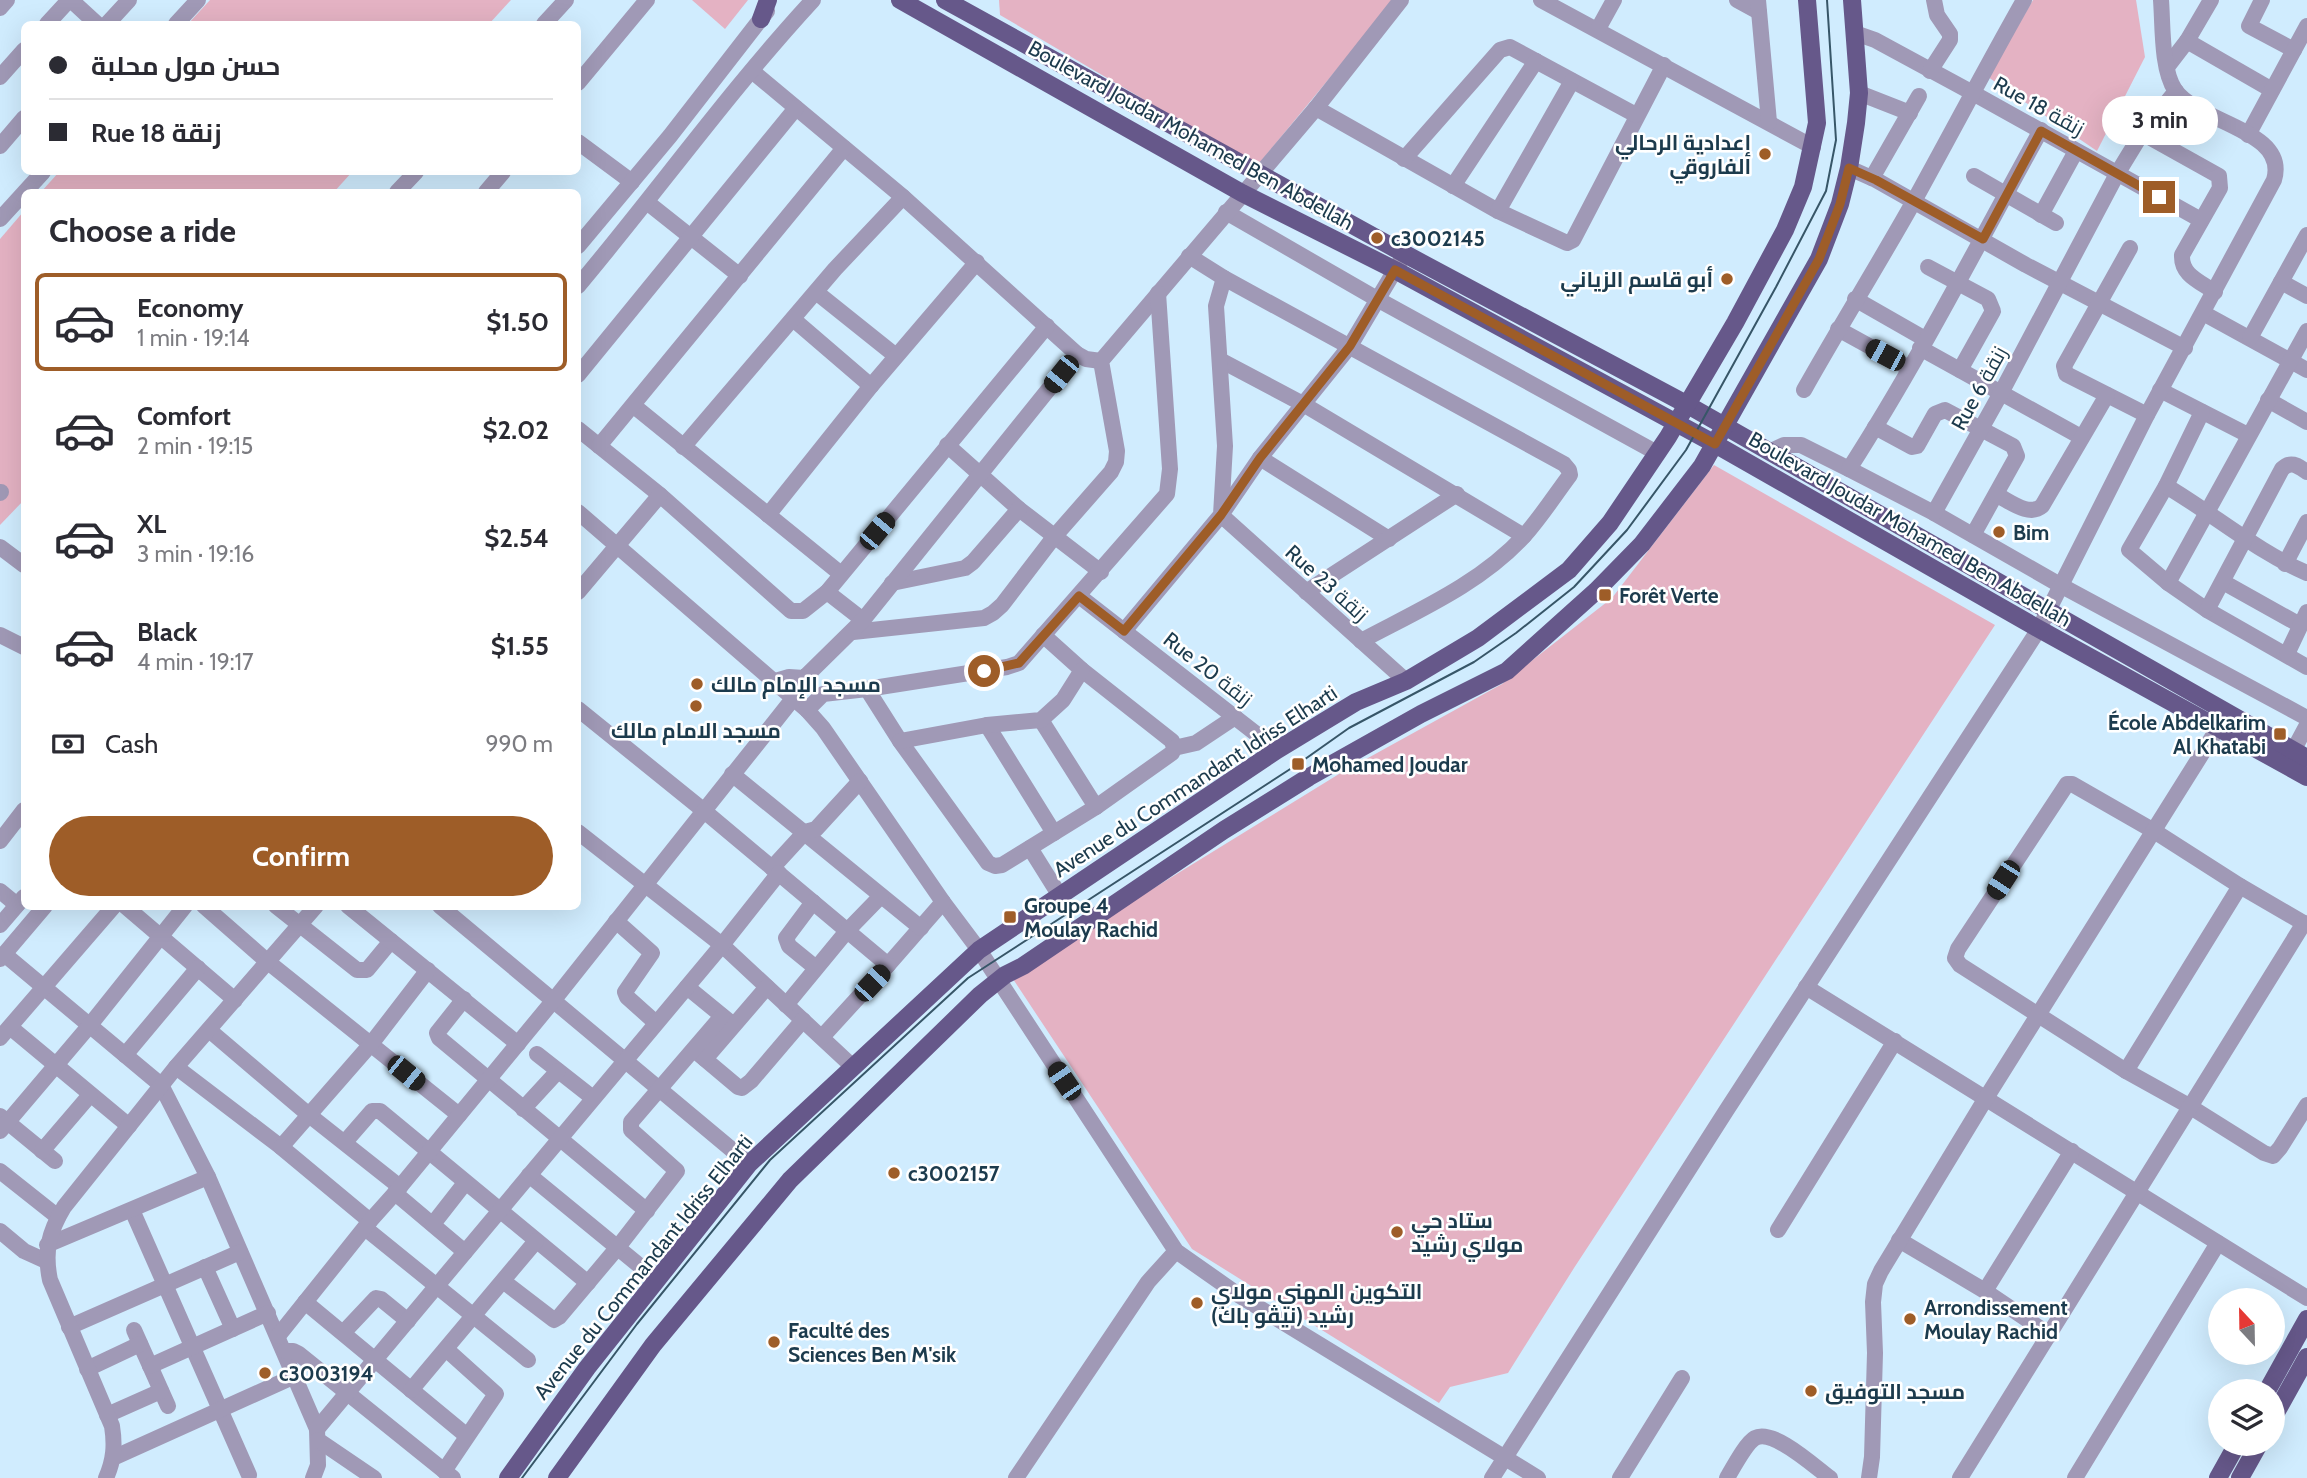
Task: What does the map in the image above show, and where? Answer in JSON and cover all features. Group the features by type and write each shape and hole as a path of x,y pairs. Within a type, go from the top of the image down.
{"main road":[{"path":"761,19 768,0"},
{"name":"Boulevard Joudar Mohamed Ben Abdellah","path":"900,0 1242,193 1395,270 1715,444 2039,629 2307,777"},
{"name":"Boulevard Joudar Mohamed Ben Abdellah","path":"946,0 1405,254 1686,404 2300,754"},
{"name":"Avenue du Commandant Idriss Elharti","path":"508,1478 587,1368 749,1164 979,950 1278,750 1356,702 1406,681 1478,638 1569,570 1610,523 1675,424 1735,323 1785,230 1803,187 1816,123 1807,0"},
{"path":"557,1478 653,1345 790,1180 998,981 1224,830 1299,784 1421,714 1507,671 1596,591 1642,544 1702,466 1819,259 1840,204 1849,168 1859,93 1852,0"},
{"path":"2273,1379 2307,1319"},
{"path":"2285,1396 2307,1357"},
{"path":"2218,1478 2230,1456"},
{"path":"2246,1476 2254,1456"}],"street":[{"path":"0,8 7,0"},
{"path":"50,21 70,0 94,21"},
{"path":"110,21 129,0"},
{"path":"179,21 198,0"},
{"path":"547,21 566,0"},
{"path":"581,79 647,0"},
{"path":"581,242 775,0"},
{"path":"581,282 813,0"},
{"path":"1101,361 1316,108 1401,0"},
{"path":"1541,0 1813,147"},
{"path":"1598,29 1614,0"},
{"path":"1737,0 1759,6 1769,122"},
{"path":"1930,71 1950,40 1950,34 1937,15 1934,0"},
{"path":"1804,390 1914,202 1971,92 2022,4 2004,0"},
{"path":"1492,1478 2039,629 2147,415 2276,176 2276,162 2264,143 2193,106 2176,91 2168,75 2161,0"},
{"path":"2167,67 2187,41 2211,0"},
{"path":"2262,0 2249,26 2294,50"},
{"path":"2248,135 2307,26"},
{"name":"Rue 18 زنقة","path":"1855,33 1875,40 2201,220"},
{"path":"2187,41 2272,90"},
{"path":"1404,159 1500,50 1510,47 1636,115"},
{"path":"0,78 21,54"},
{"path":"1453,186 1536,61"},
{"path":"1316,108 1498,211 1567,243 1573,240 1664,65"},
{"path":"752,71 903,197 1077,354 1086,359 1101,361"},
{"path":"1498,211 1572,81"},
{"name":"Rue 6 زنقة","path":"1934,513 2117,174 2142,134 2176,91"},
{"path":"1859,93 1910,113"},
{"path":"1872,178 1919,96"},
{"path":"581,371 796,108"},
{"path":"2,140 21,121"},
{"path":"1849,469 1983,239 2041,131"},
{"path":"2142,134 2218,176 2220,187 2182,255 2181,265 2184,271 2215,292"},
{"path":"581,144 632,182"},
{"path":"599,446 844,148"},
{"path":"2041,215 2076,151"},
{"path":"1849,168 1872,178 2059,283 2185,348"},
{"path":"24,189 40,175"},
{"path":"400,189 413,175"},
{"path":"489,189 500,175"},
{"path":"1974,176 2056,223"},
{"path":"3,208 21,192"},
{"path":"683,447 816,292 903,197"},
{"path":"648,203 740,276"},
{"path":"1226,212 1377,299 1657,453"},
{"path":"2250,338 2307,235"},
{"path":"2130,248 2064,370 2066,374 2147,415"},
{"path":"1124,631 1221,515 1260,458 1350,346 1405,254"},
{"path":"1189,256 1224,278 1568,468 1570,475 1524,536 1493,564 1447,595 1361,641"},
{"path":"768,515 871,386 977,262"},
{"path":"1927,267 1988,299 1993,311 1959,370"},
{"path":"1221,515 1225,446 1216,306 1224,278"},
{"path":"2281,282 2307,296"},
{"path":"816,292 897,356"},
{"path":"807,710 824,694 867,690 1019,663 1167,494 1170,482 1158,293"},
{"path":"1855,299 1959,370 2081,437"},
{"path":"2203,313 2307,370"},
{"path":"793,319 871,386"},
{"path":"581,431 660,495 791,611 803,611 827,592 1047,326"},
{"path":"1838,329 1909,368"},
{"path":"2168,583 2307,331"},
{"path":"804,678 858,626 1077,354"},
{"path":"1220,360 1303,404 1524,536"},
{"path":"858,626 984,618 1002,605 1054,537 1111,472 1116,462 1117,451 1101,361"},
{"path":"2161,390 2248,435"},
{"path":"1997,495 2030,511 2036,511 2042,506 2107,395"},
{"path":"2268,400 2307,422"},
{"path":"634,406 841,574"},
{"path":"1875,427 1912,447 1917,446 1935,414 1945,410 2013,446 2017,456 1973,535"},
{"path":"2202,412 2166,486 2129,550 2168,583 2207,610 2307,667"},
{"path":"947,445 1019,509 1101,572"},
{"path":"1769,452 1784,445 1801,445 1934,513 2060,585 2307,718"},
{"path":"1260,458 1389,539"},
{"path":"2207,610 2282,470 2286,465 2294,464 2307,472"},
{"path":"2166,486 2286,564 2307,573"},
{"path":"1306,592 1457,494"},
{"path":"581,586 660,495"},
{"path":"892,583 965,568 1019,509"},
{"path":"581,514 792,700 807,710 823,728 979,950 1175,1251 1240,1296 1538,1478"},
{"name":"Rue 23 زنقة","path":"1221,515 1406,681"},
{"path":"2286,564 2307,522"},
{"path":"0,547 21,563"},
{"path":"2223,582 2304,618 2287,654"},
{"path":"827,592 858,626"},
{"name":"Rue 20 زنقة","path":"1079,596 1278,750"},
{"path":"0,635 21,646"},
{"path":"867,690 900,741 988,863 1002,865 1096,807 1172,753 1174,748 1172,741 1082,670 1044,635"},
{"path":"900,741 1041,720 1063,700 1082,670"},
{"path":"772,682 789,677 804,678 824,694"},
{"path":"278,1336 367,1224 553,1001 792,700"},
{"path":"581,711 704,810 888,965"},
{"path":"1174,748 1196,743 1234,717"},
{"path":"1041,720 1096,807"},
{"path":"2300,754 2307,725"},
{"path":"987,726 1054,833"},
{"path":"1869,1478 1872,1457 1875,1284 1986,1098 2218,728"},
{"path":"732,774 920,928"},
{"path":"318,1435 375,1360 722,946 775,870 806,832 816,829 860,781"},
{"path":"1960,1478 2138,1193 2189,1106 2305,924 2154,831 2072,784 2067,784 1958,949 1955,958 1960,965 2126,1071 2189,1106 2264,1153 2273,1156 2307,1105"},
{"path":"0,841 21,814"},
{"path":"581,834 722,946 852,1066"},
{"path":"1030,848 1060,896"},
{"path":"2126,1071 2240,886"},
{"path":"0,891 21,901 0,925"},
{"path":"786,1005 847,931 881,896"},
{"path":"813,902 786,938 789,946 816,968"},
{"path":"822,1037 943,902"},
{"path":"42,910 2,956 45,987 161,1085 208,1177 285,1351 318,1435 318,1465 313,1478"},
{"path":"111,910 5,1033 54,1066 128,1126"},
{"path":"130,910 235,1000"},
{"path":"55,1161 3,1123 90,1025 182,910"},
{"path":"209,910 268,962 459,1115"},
{"path":"281,910 362,971 367,970 391,941"},
{"path":"106,1478 113,1458 114,1439 107,1415 50,1280 46,1253 53,1225 161,1085 313,910"},
{"path":"353,910 518,1044"},
{"path":"445,910 749,1164"},
{"path":"616,921 652,953 625,992 627,997 656,1023"},
{"path":"125,1055 198,968"},
{"path":"281,1147 371,1044 428,970"},
{"path":"687,986 729,1022"},
{"path":"1806,987 2307,1298"},
{"path":"503,1281 554,1320 588,1283 677,1171 640,1140 630,1127 631,1122 700,1055 729,1022 767,988"},
{"path":"464,999 437,1035 647,1211"},
{"path":"700,1055 738,1087 745,1087 803,1020"},
{"path":"209,1030 345,1142 465,1252"},
{"path":"1778,1230 1895,1041"},
{"path":"537,1054 593,1098"},
{"path":"176,1067 281,1147 436,1287 528,1360"},
{"path":"523,1109 558,1071"},
{"path":"42,1151 90,1095"},
{"path":"345,1142 372,1111 376,1110 588,1283"},
{"path":"1986,1291 2072,1151"},
{"path":"0,1171 58,1217"},
{"path":"529,1175 657,1280"},
{"path":"0,1231 24,1251 46,1253 132,1210 208,1177"},
{"path":"433,1224 465,1183"},
{"path":"132,1210 249,1475"},
{"path":"1899,1240 1986,1291 2050,1335"},
{"path":"411,1390 536,1241"},
{"path":"2075,1478 2218,1243"},
{"path":"1016,1478 1141,1292 1175,1251"},
{"path":"69,1328 240,1252"},
{"path":"205,1267 233,1329"},
{"path":"343,1334 376,1298 381,1299 408,1321"},
{"path":"305,1303 467,1436"},
{"path":"150,1366 268,1313"},
{"path":"88,1369 137,1337 169,1406"},
{"path":"285,1351 299,1354 448,1475 467,1436 496,1394 446,1349"},
{"path":"113,1458 295,1376"},
{"path":"1620,1478 1682,1378"},
{"path":"107,1415 161,1391"},
{"path":"318,1435 374,1478"},
{"path":"1727,1478 1752,1440 1765,1436 1777,1439 1830,1478"}],"shaded area":[{"path":"210,0 511,0 492,21 191,21"},
{"path":"692,0 748,0 725,29"},
{"path":"999,0 1394,0 1257,166 1000,15"},
{"path":"2033,0 2136,0 2145,57 2097,151 1988,77"},
{"path":"56,175 349,175 337,189 44,189"},
{"path":"21,214 21,503 0,525 0,239"},
{"path":"1714,465 1995,625 1508,1373 1450,1387 1439,1403 1192,1249 1011,976 1339,774 1502,684 1612,598"}],"tram line":[{"path":"522,1478 637,1324 770,1160 968,978 1298,764 1349,728 1474,662 1574,587 1627,530 1686,450 1826,191 1836,140 1827,0"}],"place":[{"name":"إعدادية الرحالي الفاروقي","path":"1765,154"},
{"name":"c3002145","path":"1377,238"},
{"name":"أبو قاسم الزياني","path":"1727,279"},
{"name":"Bim","path":"1999,532"},
{"name":"Forêt Verte","path":"1605,595"},
{"name":"مسجد الإمام مالك","path":"697,684"},
{"name":"مسجد الامام مالك","path":"696,706"},
{"name":"École Abdelkarim Al Khatabi","path":"2280,734"},
{"name":"Mohamed Joudar","path":"1298,764"},
{"name":"Groupe 4 Moulay Rachid","path":"1010,917"},
{"name":"c3002157","path":"894,1173"},
{"name":"ستاد حي مولاي رشيد","path":"1397,1232"},
{"name":"التكوين المهني مولاي رشيد (نيڤو باك)","path":"1197,1303"},
{"name":"Arrondissement Moulay Rachid","path":"1910,1319"},
{"name":"Faculté des Sciences Ben M'sik","path":"774,1342"},
{"name":"c3003194","path":"265,1373"},
{"name":"مسجد التوفيق","path":"1811,1391"}],"route":[{"path":"984,671 1019,663 1079,596 1124,631 1221,515 1260,458 1350,346 1395,270 1715,444 1819,259 1840,204 1849,168 1983,239 2041,131 2159,197"}]}
